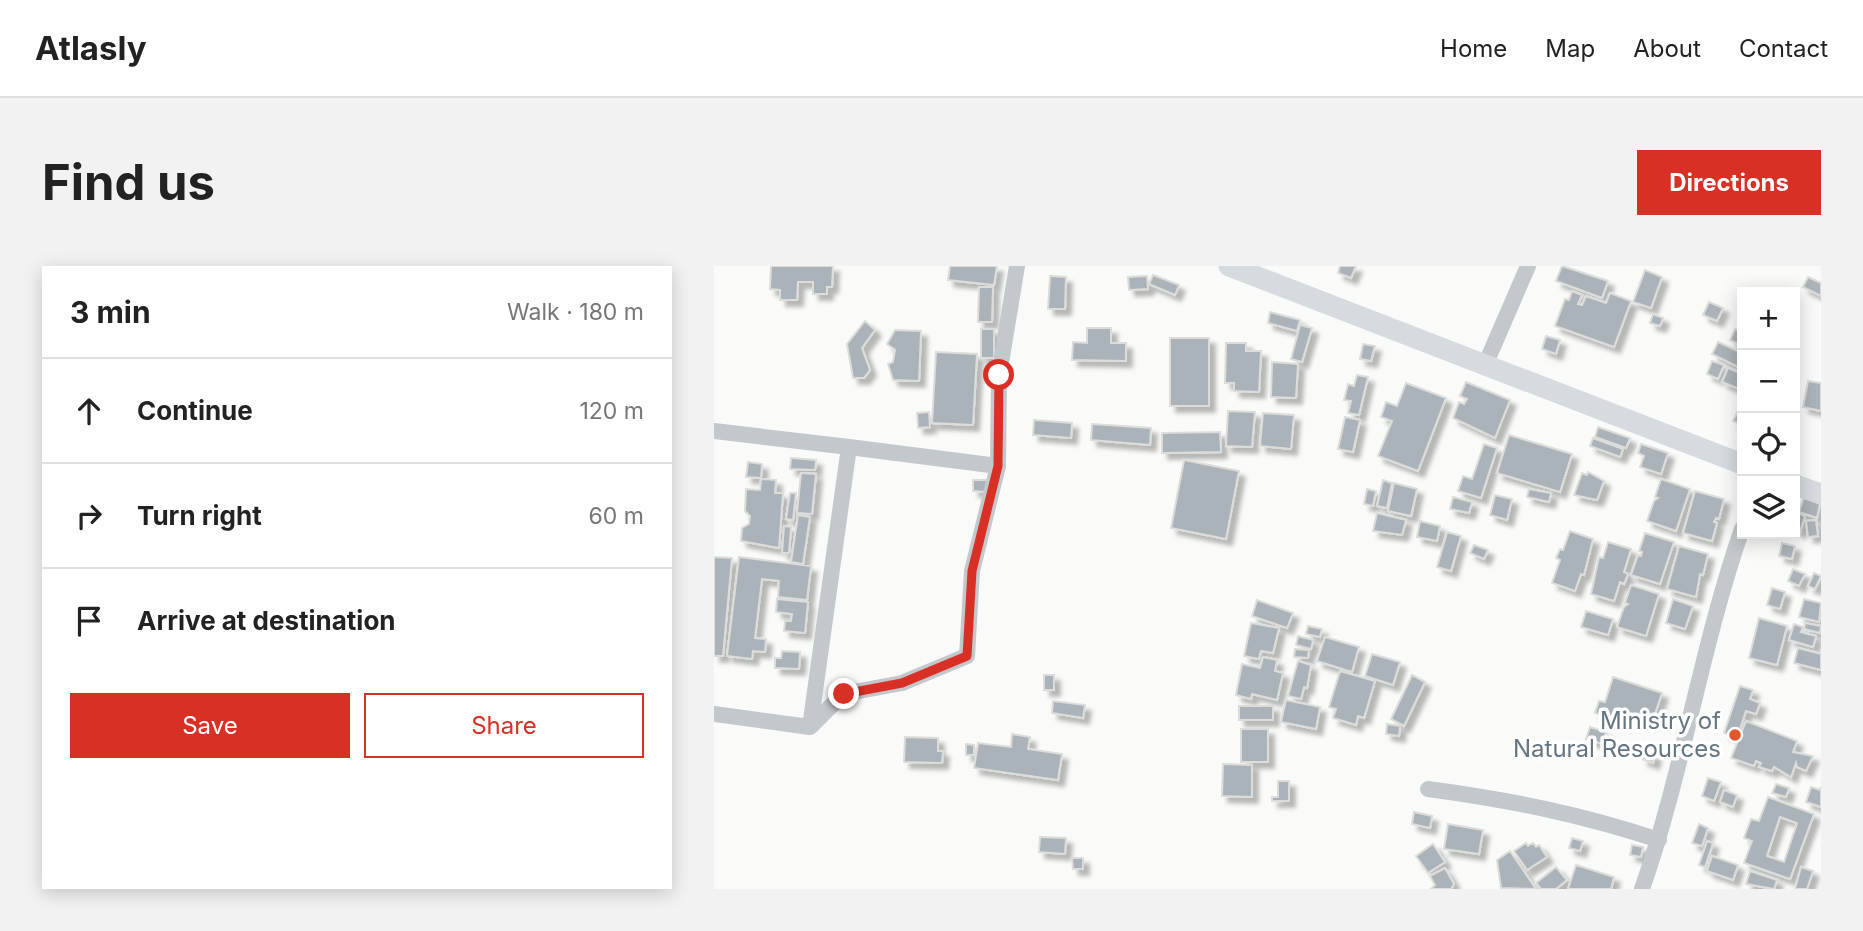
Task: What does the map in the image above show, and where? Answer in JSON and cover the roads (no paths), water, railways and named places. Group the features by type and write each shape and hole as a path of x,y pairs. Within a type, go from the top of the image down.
{"street":[{"path":"810,727 844,694 902,683 967,656 972,571 998,466 999,375 1017,266"},
{"path":"1229,266 1737,462"},
{"path":"1486,363 1528,266"},
{"path":"714,431 998,466"},
{"path":"810,727 849,447"},
{"path":"1800,487 1821,494"},
{"path":"1642,889 1659,840 1715,620 1739,539"},
{"path":"714,714 810,727"},
{"path":"1428,789 1522,802 1576,814 1659,840"}],"place":[{"name":"Ministry of Natural Resources","path":"1735,735"}]}
